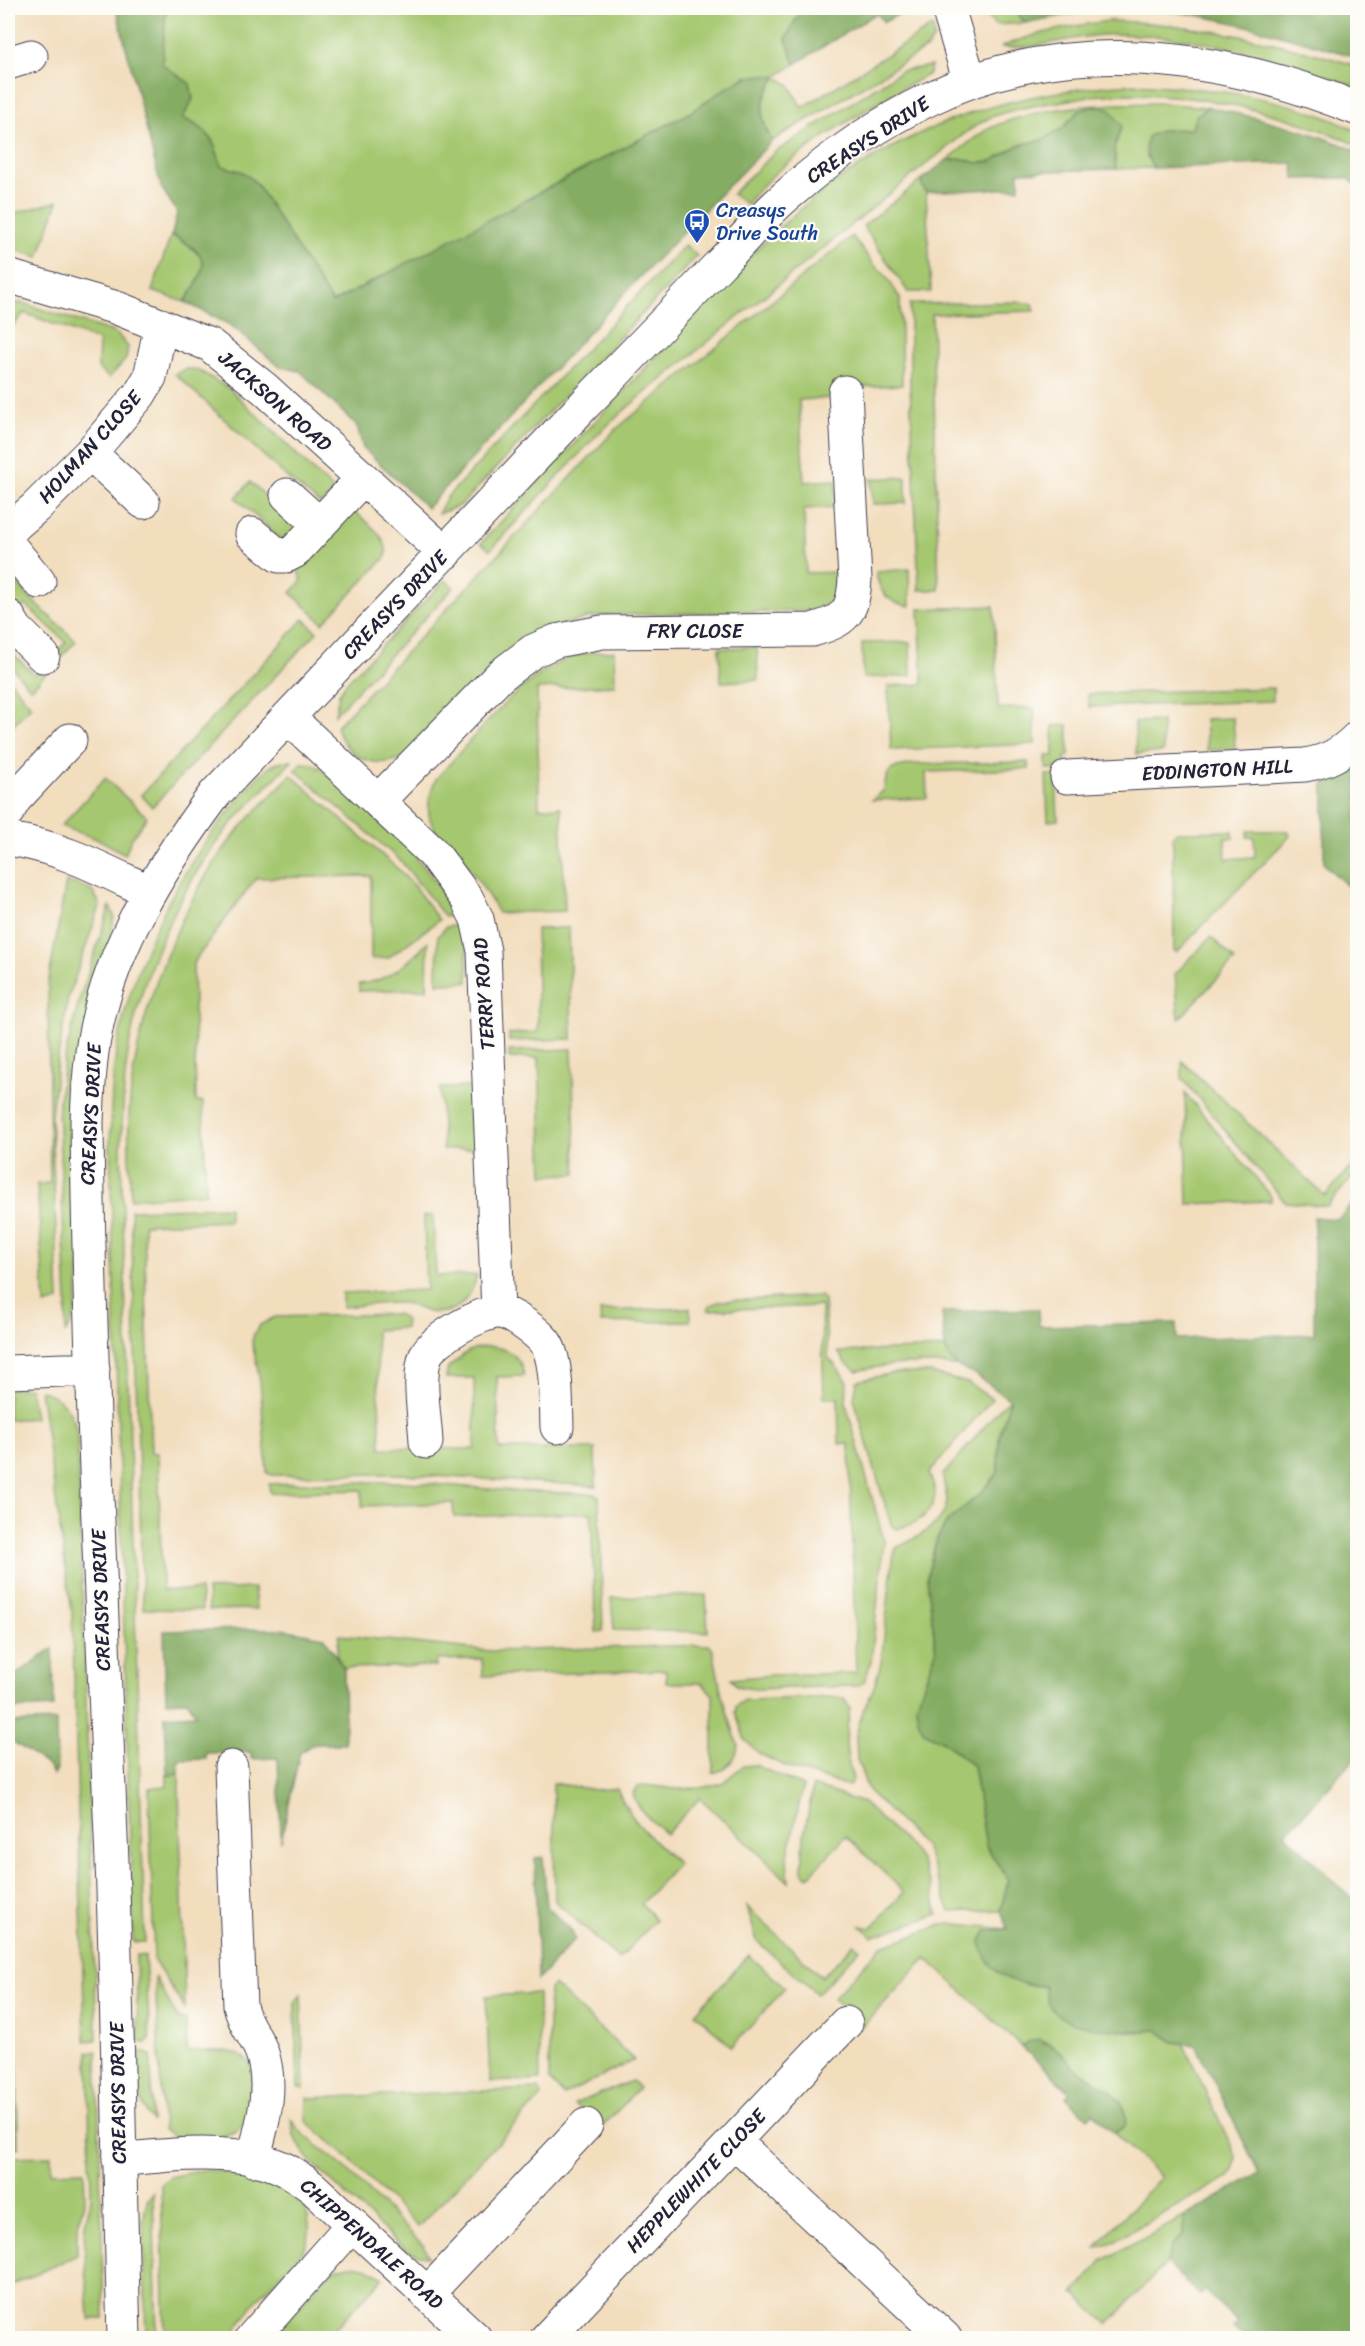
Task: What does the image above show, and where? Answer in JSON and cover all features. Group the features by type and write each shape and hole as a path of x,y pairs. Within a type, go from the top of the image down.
{"street":[{"path":"948,8 970,82"},
{"name":"CREASYS DRIVE","path":"124,2338 118,2160 118,2048 87,1143 90,1067 101,1008 130,928 179,843 215,794 786,195 816,170 885,123 929,99 970,82 1062,60 1112,57 1150,58 1212,65 1310,91 1358,109"},
{"name":"JACKSON ROAD","path":"8,276 117,308 210,345 234,362 445,553"},
{"name":"HOLMAN CLOSE","path":"9,531 90,453 140,394 150,377 161,325"},
{"name":"FRY CLOSE","path":"379,800 501,675 533,651 556,641 602,632 813,630 828,626 845,617 854,600 855,579 845,392"},
{"path":"90,453 143,502"},
{"path":"252,534 279,556 286,556 294,552 362,479"},
{"path":"287,495 319,524"},
{"path":"9,531 39,582"},
{"path":"8,616 16,629 44,656"},
{"name":"TERRY ROAD","path":"288,717 433,853 467,899 482,934 498,1312"},
{"name":"EDDINGTON HILL","path":"1067,777 1305,765 1324,762 1338,754 1358,737"},
{"path":"8,811 15,799 70,740"},
{"path":"8,839 72,855 150,892"},
{"path":"426,1442 423,1376 426,1354 438,1340 477,1319 498,1312 512,1316 546,1342 553,1362 557,1427"},
{"path":"8,1372 93,1369"},
{"path":"231,1767 240,2006 244,2022 261,2051 266,2068 268,2095 253,2160"},
{"name":"HEPPLEWHITE CLOSE","path":"547,2338 846,2023"},
{"path":"428,2294 586,2125"},
{"path":"734,2141 945,2338"},
{"name":"CHIPPENDALE ROAD","path":"118,2160 192,2154 268,2162 312,2187 475,2338"},
{"path":"252,2338 353,2224"}],"green space":[{"path":"116,8 166,8 162,64 190,84 193,99 183,118 205,131 209,136 216,148 221,166 243,172 256,183 332,303 691,112 731,85 753,76 776,77 762,108 764,123 772,141 632,285 427,508 363,448 357,426 300,371 280,367 232,326 185,302 199,280 203,264 195,250 172,235 177,212 161,187"},
{"path":"166,8 806,8 796,19 786,39 795,64 776,77 789,84 802,108 933,26 934,38 927,48 772,141 763,115 768,89 747,76 691,112 332,303 256,183 243,172 221,166 216,148 209,136 182,118 193,99 162,64"},
{"path":"806,8 911,8 884,22 877,13 795,64 786,39 796,19"},
{"path":"980,8 1014,8 1025,23 995,25"},
{"path":"1014,8 1357,8 1357,57 1258,29 1182,13 1140,9 1107,10 1025,23"},
{"path":"1109,21 1172,25 1266,41 1357,66 1357,87 1249,53 1165,37 1103,35 1036,46 1001,47 1054,30"},
{"path":"931,66 929,74 851,119 796,157 769,179 746,204 732,194 775,152 901,71"},
{"path":"1134,84 1220,91 1304,109 1357,131 1357,145 1327,132 1262,112 1192,98 1158,95 1091,96 1020,109 989,118 966,132 628,407 599,433 490,550 481,543 751,254 808,203 845,175 922,132 961,116 1044,94"},
{"path":"1158,103 1208,107 1196,116 1192,129 1163,130 1146,156 1154,168 1116,169 1114,148 1122,126 1071,118 1062,129 1042,140 1019,145 992,161 977,163 964,159 947,160 984,132 1016,118 1076,107"},
{"path":"1093,106 1109,108 1122,126 1114,148 1116,169 1019,172 1019,188 926,192 922,186 923,179 947,160 964,159 977,163 992,161 1019,145 1042,140 1062,129 1079,111"},
{"path":"1208,107 1284,125 1357,151 1357,186 1348,178 1294,179 1293,163 1154,168 1146,153 1148,136 1163,130 1192,129 1196,116"},
{"path":"923,179 922,186 926,192 931,292 908,292 863,226"},
{"path":"58,201 39,257 8,248 8,215"},
{"path":"171,235 194,250 203,264 199,279 185,302 152,291"},
{"path":"852,236 875,266 884,273 900,298 902,385 832,388 832,398 799,400 804,482 836,480 836,507 804,509 806,573 841,572 834,598 825,605 809,611 611,615 586,618 547,630 405,757 394,761 373,762 363,759 347,747 336,727 615,430"},
{"path":"685,245 697,256 461,505 438,514 447,497"},
{"path":"1018,302 1033,304 1035,311 932,314 939,590 919,590 910,384 910,304"},
{"path":"22,303 113,332 128,347 126,359 109,378 98,368 99,341 24,313 8,331 8,305"},
{"path":"185,369 198,370 230,389 335,492 320,504 290,480 175,374"},
{"path":"906,477 906,503 873,504 871,479"},
{"path":"250,482 298,524 291,541 280,539 236,498"},
{"path":"353,510 381,537 386,557 323,623 291,593 302,580 296,567"},
{"path":"909,569 910,606 902,605 886,596 879,586 876,572"},
{"path":"8,571 31,599 76,641 31,689 8,663 8,649 35,675 66,642 26,605 19,610 8,601"},
{"path":"445,580 454,587 335,714 339,694 345,684"},
{"path":"994,606 998,708 1034,708 1035,744 891,750 888,686 923,684 919,609"},
{"path":"304,619 317,632 152,807 141,795"},
{"path":"910,642 911,676 863,678 862,643"},
{"path":"757,647 758,680 721,682 719,648"},
{"path":"614,651 615,685 537,689 539,808 561,807 565,911 498,913 472,872 432,825 429,804 436,779 502,706 540,674 561,662 582,654"},
{"path":"8,678 31,706 8,730"},
{"path":"1273,688 1273,701 1089,707 1088,694"},
{"path":"1233,718 1235,749 1207,750 1205,719"},
{"path":"1162,721 1163,752 1136,754 1135,722"},
{"path":"1068,725 1069,756 1065,757 1065,768 1046,769 1046,756 1054,756 1053,726"},
{"path":"282,761 292,761 218,840 171,918 143,988 126,1064 121,1150 145,1942 133,1942 110,1151 114,1069 125,1010 135,979 146,949 175,890 210,836 247,789 260,775"},
{"path":"1028,762 1029,769 926,772 927,798 872,800 884,790 889,772 896,767 915,764"},
{"path":"301,763 313,764 322,769 414,854 460,914 445,917 401,861 295,770"},
{"path":"1357,764 1357,895 1324,864 1324,783"},
{"path":"291,775 397,868 414,886 439,920 388,958 371,959 371,876 256,878 193,963 196,1102 203,1102 206,1193 131,1199 129,1131 131,1090 143,1026 165,960 178,928 211,868 243,824"},
{"path":"1046,775 1056,775 1058,820 1048,821"},
{"path":"105,778 147,817 132,838 125,854 102,841 61,826"},
{"path":"1233,831 1233,838 1225,838 1226,859 1255,857 1254,837 1247,837 1248,831 1288,831 1290,836 1177,952 1174,951 1173,836 1177,832"},
{"path":"66,882 88,888 95,895 100,906 68,998 57,1063 51,1116 59,1301 45,1305 37,1184 50,1183 48,984"},
{"path":"110,906 114,916 76,1310 73,1321 65,1334 67,1302 58,1109 64,1060 79,1001"},
{"path":"463,924 467,947 468,982 437,983 438,936 446,927"},
{"path":"569,928 572,1039 509,1041 509,1034 538,1032 536,929"},
{"path":"1211,937 1235,960 1179,1019 1175,974"},
{"path":"428,942 427,989 359,991 359,984 379,980 397,970"},
{"path":"572,1049 576,1174 543,1175 539,1058 509,1058 509,1051"},
{"path":"1182,1061 1325,1196 1357,1160 1357,1172 1327,1206 1285,1202 1182,1078"},
{"path":"475,1087 477,1148 443,1150 440,1088"},
{"path":"1185,1093 1271,1196 1271,1201 1188,1204"},
{"path":"1357,1200 1357,1756 1285,1834 1357,1903 1357,2338 1245,2338 1233,2328 1238,2322 1205,2291 1200,2295 1166,2263 1171,2246 1183,2235 1184,2217 1259,2173 1196,2045 1174,2042 1157,2030 1115,2030 1069,2021 1057,2014 1049,2005 1045,1986 1022,1983 1004,1977 990,1964 980,1943 986,1931 1007,1929 1001,1910 1008,1880 986,1846 973,1766 944,1742 924,1732 918,1720 916,1706 936,1651 927,1577 937,1539 947,1522 981,1493 998,1473 999,1437 1010,1400 975,1374 956,1366 949,1357 945,1348 942,1312 1038,1309 1039,1326 1176,1323 1177,1339 1314,1334 1314,1217 1338,1219"},
{"path":"229,1207 229,1221 144,1224 151,1453 158,1453 162,1590 200,1590 202,1610 143,1609 131,1210"},
{"path":"433,1215 436,1276 477,1275 466,1299 454,1309 439,1313 402,1303 342,1307 342,1293 426,1290 424,1216"},
{"path":"820,1296 824,1300 828,1357 847,1380 846,1404 884,1541 871,1662 864,1682 857,1686 753,1689 737,1686 731,1679 771,1675 856,1673 849,1444 839,1444 838,1398 824,1398 821,1306 708,1310 708,1306 721,1301"},
{"path":"690,1308 690,1321 601,1323 600,1311"},
{"path":"397,1314 405,1320 405,1328 376,1330 381,1448 475,1449 474,1378 446,1378 448,1368 471,1350 480,1347 497,1347 512,1354 518,1360 524,1376 497,1377 499,1449 595,1449 596,1486 401,1474 272,1475 267,1473 260,1381 252,1342 260,1325 275,1317"},
{"path":"945,1348 956,1366 906,1364 856,1371 838,1352"},
{"path":"892,1373 930,1373 968,1383 992,1399 929,1473 935,1492 928,1512 910,1525 896,1529 891,1525 854,1399 857,1381"},
{"path":"30,1388 35,1418 8,1420 8,1389"},
{"path":"40,1390 54,1396 64,1405 72,1416 77,1431 97,2040 85,2041 72,1612"},
{"path":"1010,1400 999,1437 998,1473 981,1493 947,1522 937,1539 927,1577 936,1651 925,1680 924,1732 944,1742 973,1766 986,1846 1008,1880 1001,1910 950,1912 925,1847 868,1790 857,1759 856,1736 881,1663 896,1548 928,1530 940,1518 947,1502 943,1475 1001,1407"},
{"path":"407,1482 599,1496 603,1631 596,1632 591,1513 454,1517 453,1503 362,1506 362,1490 270,1493 269,1484"},
{"path":"254,1588 256,1609 209,1610 207,1590"},
{"path":"706,1595 708,1632 614,1630 611,1598"},
{"path":"282,1629 324,1637 344,1668 345,1744 313,1744 300,1752 281,1841 278,1758 251,1759 251,1752 206,1753 206,1759 179,1760 179,1774 167,1775 165,1716 196,1714 187,1701 166,1702 164,1631"},
{"path":"339,1635 491,1651 709,1645 713,1650 722,1696 738,1745 737,1750 727,1766 713,1773 713,1695 702,1683 666,1683 666,1670 483,1676 482,1659 436,1660 436,1666 344,1668 337,1657"},
{"path":"53,1648 54,1707 8,1709 8,1681"},
{"path":"837,1697 844,1699 850,1708 846,1744 853,1779 849,1786 789,1768 760,1754 745,1740 735,1712 736,1706 745,1700"},
{"path":"56,1721 57,1770 54,1775 48,1766 8,1738 8,1723"},
{"path":"755,1765 803,1786 787,1860 789,1882 700,1798 666,1834 642,1811 633,1793 637,1787 644,1785 677,1789 700,1788 722,1783 743,1766"},
{"path":"179,1774 185,2009 154,1961 149,1788 167,1786 167,1775"},
{"path":"553,1783 596,1790 617,1788 635,1820 678,1864 641,1904 656,1919 619,1959 555,1901"},
{"path":"813,1786 863,1803 909,1845 920,1860 931,1886 938,1914 872,1937 861,1926 871,1928 904,1892 846,1836 808,1877 802,1871 804,1836"},
{"path":"543,1857 547,1907 571,1930 575,1939 538,1980 535,1858"},
{"path":"747,1907 822,1977 854,1944 860,1949 817,1994 757,1941"},
{"path":"948,1923 1007,1929 1024,1985 1045,1986 1083,2025 1133,2032 1157,2030 1174,2042 1183,2043 1236,2156 1234,2168 1229,2177 1107,2245 1095,2248 1161,2177 1114,2133 1125,2126 1111,2100 1098,2083 1074,2068 1045,2041 1030,2041 1022,2047 926,1958 863,2026 833,1998 882,1946"},
{"path":"136,1955 145,1956 150,2040 145,2043 138,2042"},
{"path":"749,1955 785,1988 732,2047 695,2013"},
{"path":"155,1977 178,2019 186,2020 187,2052 230,2052 245,2058 252,2065 251,2111 240,2128 231,2133 195,2140 175,2137 163,2130"},
{"path":"554,1985 634,2060 564,2095 549,2080 549,1989"},
{"path":"538,1993 540,2080 490,2082 486,1996"},
{"path":"301,1994 304,2088 298,2087 295,2003"},
{"path":"1039,2039 1061,2052 1074,2068 1111,2091 1121,2103 1127,2119 1125,2126 1114,2133 1093,2113 1088,2118 1066,2097 1070,2092 1022,2047 1028,2042"},
{"path":"97,2051 104,2319 89,2319 84,2230 91,2199 88,2052"},
{"path":"141,2051 151,2056 152,2121 141,2099 139,2057"},
{"path":"8,2060 17,2060 18,2148 8,2148"},
{"path":"632,2081 639,2088 601,2128 574,2104"},
{"path":"539,2089 542,2096 418,2227 342,2152 306,2121 307,2098"},
{"path":"291,2120 303,2134 345,2168 424,2246 429,2256 419,2255 405,2249 316,2167 302,2150 294,2135"},
{"path":"51,2156 51,2172 84,2171 85,2198 77,2229 77,2255 8,2287 8,2157"},
{"path":"203,2170 249,2174 281,2184 303,2203 308,2218 308,2238 301,2254 255,2302 232,2338 165,2338 161,2185 170,2177"},
{"path":"153,2192 157,2338 146,2338 143,2220 147,2201"},
{"path":"1184,2217 1183,2235 1171,2246 1166,2263 1108,2324 1074,2293 1103,2260"},
{"path":"351,2265 368,2268 383,2278 326,2338 271,2338 325,2277 337,2268"}],"place":[{"name":"Creasys Drive South","path":"697,245"}]}
